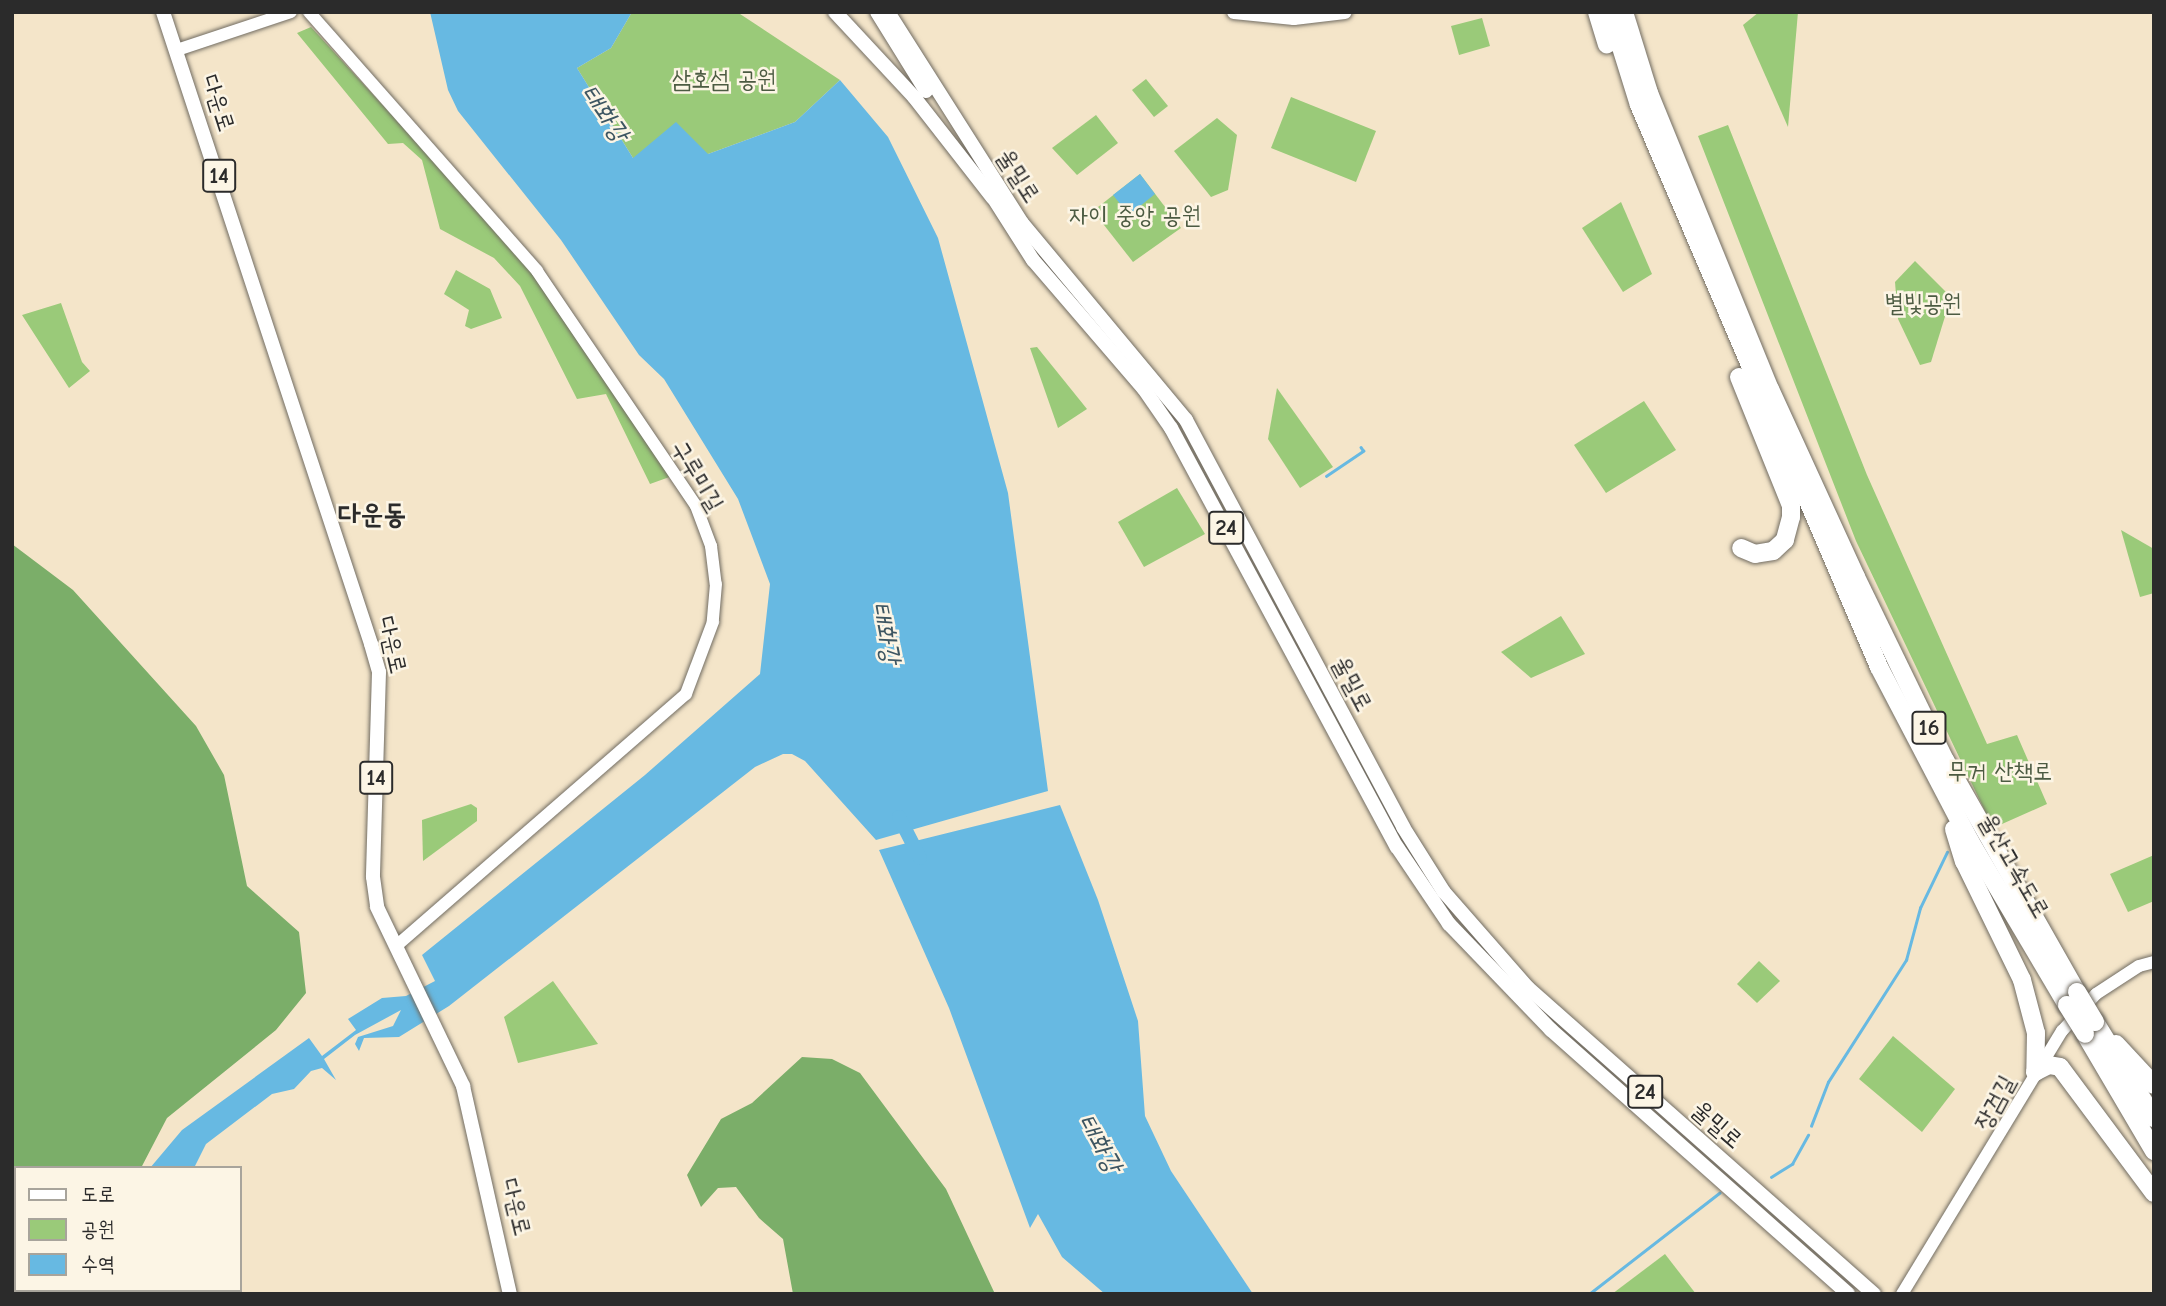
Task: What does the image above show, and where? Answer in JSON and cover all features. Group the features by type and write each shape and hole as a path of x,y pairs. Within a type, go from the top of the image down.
{"highway":[{"path":"1597,12 1604,37 1739,362"},
{"path":"1610,12 1639,105 1739,362 1791,506 1791,524 1780,546 1765,554 1741,548"},
{"path":"1626,12 1782,392 1795,455"},
{"name":"울산고속도로","path":"1626,12 1649,93 1770,389 1879,667 1938,781 2072,998"},
{"name":"울산고속도로","path":"1739,362 1795,455 1945,760 2072,998"},
{"path":"1938,781 1964,861 2022,980 2036,1033 2035,1072 2049,1065 2060,1067 2154,1194"},
{"path":"2072,998 2093,1024 2154,1118"},
{"path":"2093,1024 2154,1085"},
{"path":"2093,1024 2154,1151"}],"main road":[{"name":"다운로","path":"163,12 355,588 379,673 373,877 377,907 440,1033 463,1086 510,1294"},
{"path":"835,12 914,97 994,199"},
{"path":"877,12 994,199"},
{"name":"울밀로","path":"888,12 1022,223 1083,298 1157,380 1186,420 1403,827 1477,934 1538,997 1874,1294"},
{"path":"899,12 1042,242 1083,298"},
{"path":"1234,12 1294,18 1345,12"},
{"path":"1591,12 1604,37"},
{"name":"울밀로","path":"994,199 1040,268 1144,388 1171,428 1397,847 1449,924 1551,1030 1848,1294"}],"street":[{"path":"177,50 291,12"},
{"name":"구루미길","path":"309,12 537,271 696,506 711,546 716,584 713,622 686,694 397,945"},
{"name":"장검길","path":"1902,1294 2004,1133 2035,1072 2062,1031 2096,994 2139,966 2154,962"}],"green space":[{"name":"삼호섬 공원","path":"632,12 737,12 840,80 795,122 708,154 633,158 577,68 611,48"},
{"path":"1759,12 1798,12 1788,127 1743,25"},
{"path":"1482,18 1490,46 1459,55 1451,26"},
{"path":"311,27 543,280 675,475 650,484 606,394 577,399 520,286 494,258 440,229 422,160 403,143 388,144 297,33"},
{"path":"1146,79 1168,106 1154,117 1132,90"},
{"path":"1291,97 1376,131 1356,182 1271,148"},
{"path":"1096,115 1118,143 1077,175 1052,148"},
{"path":"1217,118 1237,135 1228,190 1211,197 1174,151"},
{"name":"무거 산책로","path":"1728,125 1867,475 1987,744 2017,735 2047,804 1993,828 1856,541 1698,136"},
{"name":"자이 중앙 공원","path":"1140,174 1181,228 1133,262 1093,211"},
{"path":"1621,202 1652,274 1623,292 1582,228"},
{"name":"별빛공원","path":"1915,261 1951,297 1931,362 1920,365 1898,319 1895,282"},
{"path":"456,270 490,289 502,318 471,329 465,326 469,310 444,294"},
{"path":"61,303 82,362 90,371 69,388 22,315"},
{"path":"1037,347 1087,409 1058,428 1030,348"},
{"path":"1277,388 1333,467 1300,488 1268,439"},
{"path":"1644,401 1676,450 1606,493 1574,445"},
{"path":"1177,488 1205,534 1144,567 1118,522"},
{"path":"2121,530 2154,549 2154,593 2140,597"},
{"path":"12,544 73,590 196,726 224,775 247,886 299,932 306,993 276,1030 167,1118 142,1166 14,1166 12,1207"},
{"path":"1561,616 1585,654 1531,678 1501,652"},
{"path":"471,804 477,808 477,821 423,861 422,820"},
{"path":"2154,855 2154,901 2128,912 2110,874"},
{"path":"1759,961 1780,981 1757,1003 1737,984"},
{"path":"553,981 598,1044 518,1063 504,1017"},
{"path":"1893,1036 1955,1089 1922,1132 1859,1079"},
{"path":"802,1057 832,1059 860,1073 946,1189 995,1294 793,1294 783,1239 759,1218 736,1187 718,1188 701,1207 687,1175 721,1119 752,1103"},
{"path":"1665,1254 1696,1294 1612,1294"}],"water":[{"path":"430,12 632,12 611,48 577,68 633,158 676,122 708,154 795,122 840,80 888,137 938,238 1008,493 1048,791 876,840 805,761 792,754 783,754 755,767 449,1006 399,1037 364,1038 359,1051 355,1044 358,1037 393,1026 401,1010 355,1035 324,1059 336,1080 322,1068 311,1071 294,1089 272,1094 206,1144 195,1166 152,1166 182,1130 309,1038 322,1056 356,1030 348,1019 382,998 406,996 435,981 422,955 645,775 760,674 770,584 738,499 664,379 639,355 561,240 458,111 448,90"},
{"path":"1140,174 1155,194 1129,215 1113,195"},
{"path":"1060,805 1098,900 1138,1021 1145,1116 1171,1171 1253,1294 1105,1294 1062,1257 1038,1214 1030,1228 949,1008 879,850"}],"waterway":[{"path":"1326,476 1363,451 1361,448"},
{"name":"태화강","path":"899,817 920,858"},
{"path":"1811,1126 1828,1082 1906,960 1920,908 1947,852"},
{"path":"1771,1177 1792,1164 1808,1135"},
{"path":"1589,1294 1719,1193"}],"district":[{"name":"다운동","path":"372,514"}]}
